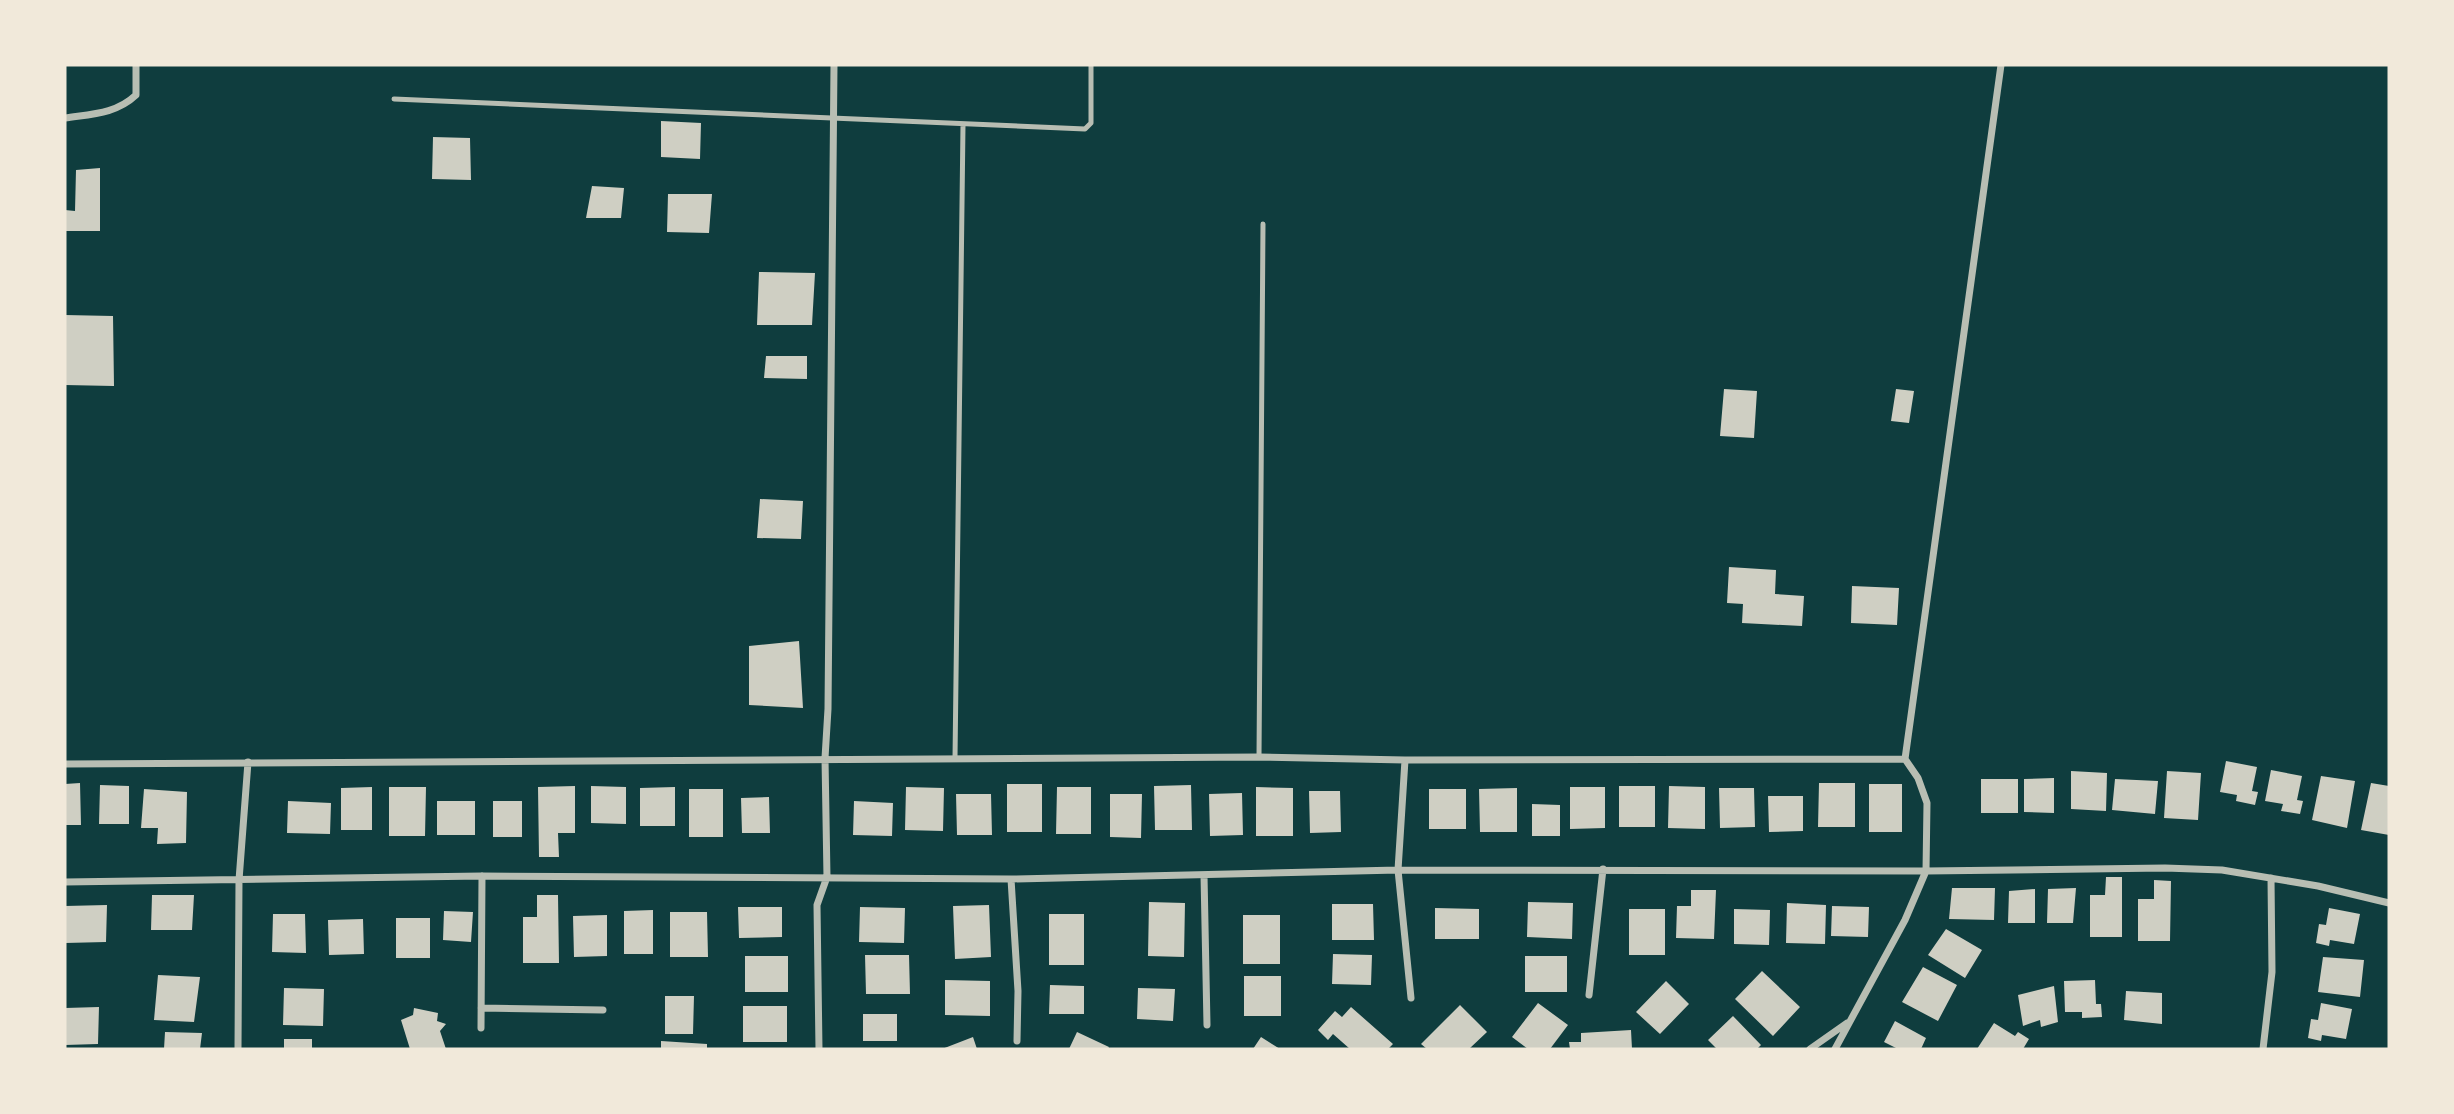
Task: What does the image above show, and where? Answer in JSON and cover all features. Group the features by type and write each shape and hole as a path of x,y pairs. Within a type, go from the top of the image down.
{"street":[{"path":"65,118 116,110 126,104 136,95 136,65"},
{"path":"819,1049 817,905 827,877 825,758 828,709 834,65"},
{"path":"1835,1049 1905,920 1926,871 1927,803 1918,778 1905,759 2001,65"},
{"path":"65,764 825,758 1905,759"},
{"path":"1405,760 1398,870 1411,998"},
{"path":"238,1049 239,880 248,762"},
{"path":"65,882 482,876 1011,879 1398,870 1926,871 2165,868 2222,870 2389,903"},
{"path":"1590,995 1603,869"},
{"path":"1204,875 1207,1025"},
{"path":"481,1028 482,876"},
{"path":"2263,1049 2272,972 2271,878"},
{"path":"1011,879 1018,991 1017,1041"},
{"path":"481,1008 603,1010"},
{"path":"1810,1049 1851,1020"}],"lane":[{"path":"394,99 1085,129 1091,123 1091,65"},
{"path":"955,758 963,125"},
{"path":"1259,757 1263,224"}],"building":[{"path":"661,121 701,123 700,159 661,157"},
{"path":"433,137 470,138 471,180 432,179"},
{"path":"100,168 100,231 65,231 65,210 75,211 76,170"},
{"path":"592,186 624,188 621,218 586,218"},
{"path":"668,194 712,194 709,233 667,232"},
{"path":"759,272 815,273 812,325 757,325"},
{"path":"65,315 113,316 114,386 65,385"},
{"path":"766,356 807,356 807,379 764,378"},
{"path":"1724,389 1757,391 1754,438 1720,436"},
{"path":"1896,389 1914,391 1909,423 1891,421"},
{"path":"760,499 803,501 801,539 757,538"},
{"path":"1729,567 1776,570 1775,594 1804,596 1802,626 1742,623 1743,604 1727,603"},
{"path":"1852,586 1899,588 1897,625 1851,623"},
{"path":"799,641 803,708 749,705 749,646"},
{"path":"2226,761 2257,767 2252,791 2258,792 2255,805 2236,801 2237,795 2220,792"},
{"path":"2271,770 2302,776 2297,800 2303,801 2300,814 2281,811 2283,804 2265,801"},
{"path":"2071,771 2107,773 2106,811 2071,809"},
{"path":"2167,771 2201,773 2198,820 2164,818"},
{"path":"2321,776 2355,781 2347,828 2312,820"},
{"path":"2054,778 2054,813 2024,812 2024,779"},
{"path":"1981,779 2018,779 2018,813 1981,813"},
{"path":"2115,779 2158,781 2155,814 2112,810"},
{"path":"80,783 81,825 65,825 65,784"},
{"path":"1819,783 1855,783 1855,827 1818,827"},
{"path":"2371,783 2389,786 2389,835 2361,830"},
{"path":"1007,784 1042,784 1042,832 1007,832"},
{"path":"1869,784 1902,784 1902,832 1869,832"},
{"path":"100,785 129,786 129,824 99,824"},
{"path":"1191,785 1192,830 1155,830 1154,786"},
{"path":"575,786 575,833 558,833 559,857 539,857 538,787"},
{"path":"591,786 626,787 626,824 591,823"},
{"path":"1619,786 1655,786 1655,827 1619,827"},
{"path":"1669,786 1705,787 1705,829 1668,828"},
{"path":"372,787 372,830 341,830 341,788"},
{"path":"389,787 426,787 425,836 389,836"},
{"path":"675,787 675,826 640,826 640,788"},
{"path":"906,787 944,788 943,831 905,830"},
{"path":"1057,787 1091,787 1091,834 1056,834"},
{"path":"1256,787 1293,788 1293,836 1256,836"},
{"path":"1570,787 1605,787 1605,828 1570,829"},
{"path":"1517,788 1517,832 1480,832 1479,789"},
{"path":"1719,788 1754,788 1755,827 1720,828"},
{"path":"144,789 187,792 186,843 157,844 158,828 141,828"},
{"path":"689,789 723,789 723,837 689,837"},
{"path":"1429,789 1466,789 1466,829 1429,829"},
{"path":"1309,791 1340,791 1341,832 1310,833"},
{"path":"1242,793 1243,835 1210,836 1209,794"},
{"path":"956,794 991,794 992,835 957,835"},
{"path":"1110,794 1142,794 1141,838 1110,837"},
{"path":"1768,796 1803,796 1803,831 1769,832"},
{"path":"769,797 770,833 742,833 741,798"},
{"path":"288,801 331,803 330,834 287,833"},
{"path":"437,801 475,801 475,835 437,835"},
{"path":"493,801 522,801 522,837 493,837"},
{"path":"854,801 893,803 892,836 853,835"},
{"path":"1532,804 1560,805 1560,836 1532,836"},
{"path":"2106,877 2122,877 2122,937 2090,937 2090,895 2105,895"},
{"path":"2154,880 2171,881 2170,941 2138,941 2138,899 2154,899"},
{"path":"1952,888 1995,888 1994,920 1949,919"},
{"path":"2076,888 2073,923 2047,923 2048,889"},
{"path":"2035,889 2035,923 2008,923 2009,891"},
{"path":"1691,890 1716,890 1714,939 1676,938 1677,906 1691,906"},
{"path":"152,895 194,895 192,930 151,930"},
{"path":"537,895 558,895 559,963 523,963 523,917 537,917"},
{"path":"1149,902 1185,903 1184,957 1148,956"},
{"path":"1528,902 1573,903 1572,939 1527,937"},
{"path":"1787,903 1826,905 1825,944 1786,943"},
{"path":"1332,904 1373,904 1374,940 1332,940"},
{"path":"107,905 106,942 65,943 65,906"},
{"path":"989,905 991,957 955,959 953,906"},
{"path":"1832,906 1869,907 1868,937 1831,936"},
{"path":"738,907 782,907 782,937 739,938"},
{"path":"860,907 905,908 904,943 859,942"},
{"path":"1435,908 1479,909 1479,939 1435,939"},
{"path":"2329,908 2360,914 2354,944 2330,940 2329,946 2316,943 2319,924 2326,925"},
{"path":"1629,909 1665,909 1665,955 1629,955"},
{"path":"1734,909 1770,910 1769,945 1734,944"},
{"path":"653,910 653,954 624,954 624,911"},
{"path":"444,911 473,912 471,942 443,940"},
{"path":"670,912 707,912 708,957 670,957"},
{"path":"273,914 305,914 306,953 272,952"},
{"path":"1049,914 1084,914 1084,965 1049,965"},
{"path":"607,915 607,956 574,957 573,916"},
{"path":"1243,915 1280,915 1280,964 1243,964"},
{"path":"396,918 430,918 430,958 396,958"},
{"path":"363,919 364,954 329,955 328,920"},
{"path":"1946,929 1982,950 1965,978 1928,955"},
{"path":"1333,954 1372,955 1371,985 1332,984"},
{"path":"865,955 909,955 910,994 866,994"},
{"path":"745,956 788,956 788,992 745,992"},
{"path":"1525,956 1567,956 1567,992 1525,992"},
{"path":"2323,957 2364,960 2360,997 2318,992"},
{"path":"1923,967 1957,985 1938,1021 1902,1002"},
{"path":"1762,971 1800,1007 1773,1036 1735,999"},
{"path":"158,975 200,977 194,1022 154,1020"},
{"path":"1244,976 1281,976 1281,1016 1244,1016"},
{"path":"945,980 990,981 990,1016 945,1015"},
{"path":"2095,980 2096,1004 2101,1004 2102,1017 2082,1018 2082,1012 2065,1012 2064,981"},
{"path":"1666,981 1689,1004 1660,1034 1636,1012"},
{"path":"1050,985 1084,986 1084,1014 1049,1014"},
{"path":"2054,986 2058,1022 2041,1027 2040,1020 2023,1026 2018,995"},
{"path":"284,988 324,989 323,1026 283,1025"},
{"path":"1138,988 1175,989 1173,1021 1137,1019"},
{"path":"2126,991 2162,993 2162,1024 2124,1020"},
{"path":"665,996 694,996 693,1034 665,1034"},
{"path":"1538,1003 1568,1025 1550,1049 1528,1049 1512,1037"},
{"path":"2321,1003 2352,1009 2346,1039 2322,1035 2321,1041 2308,1038 2311,1019 2318,1020"},
{"path":"1460,1005 1487,1032 1469,1049 1427,1049 1421,1044"},
{"path":"743,1006 787,1006 787,1042 743,1042"},
{"path":"99,1007 98,1044 65,1045 65,1008"},
{"path":"1351,1007 1393,1044 1388,1049 1350,1049 1333,1034 1328,1040 1318,1030 1335,1011 1342,1017"},
{"path":"414,1008 438,1013 437,1021 446,1024 440,1031 446,1049 410,1049 401,1020 413,1015"},
{"path":"863,1014 897,1014 897,1041 863,1041"},
{"path":"1733,1016 1761,1045 1757,1049 1717,1049 1708,1040"},
{"path":"1895,1021 1926,1038 1921,1049 1898,1049 1884,1042"},
{"path":"1994,1023 2015,1036 2018,1032 2029,1039 2023,1049 1977,1049"},
{"path":"1631,1030 1632,1049 1570,1049 1569,1042 1581,1042 1581,1033"},
{"path":"165,1032 202,1033 200,1049 164,1049"},
{"path":"1077,1032 1109,1047 1108,1049 1069,1049"},
{"path":"973,1037 977,1049 942,1049"},
{"path":"1261,1037 1280,1049 1253,1049"},
{"path":"284,1039 312,1039 312,1049 284,1049"},
{"path":"661,1041 707,1044 707,1049 661,1049"}]}
